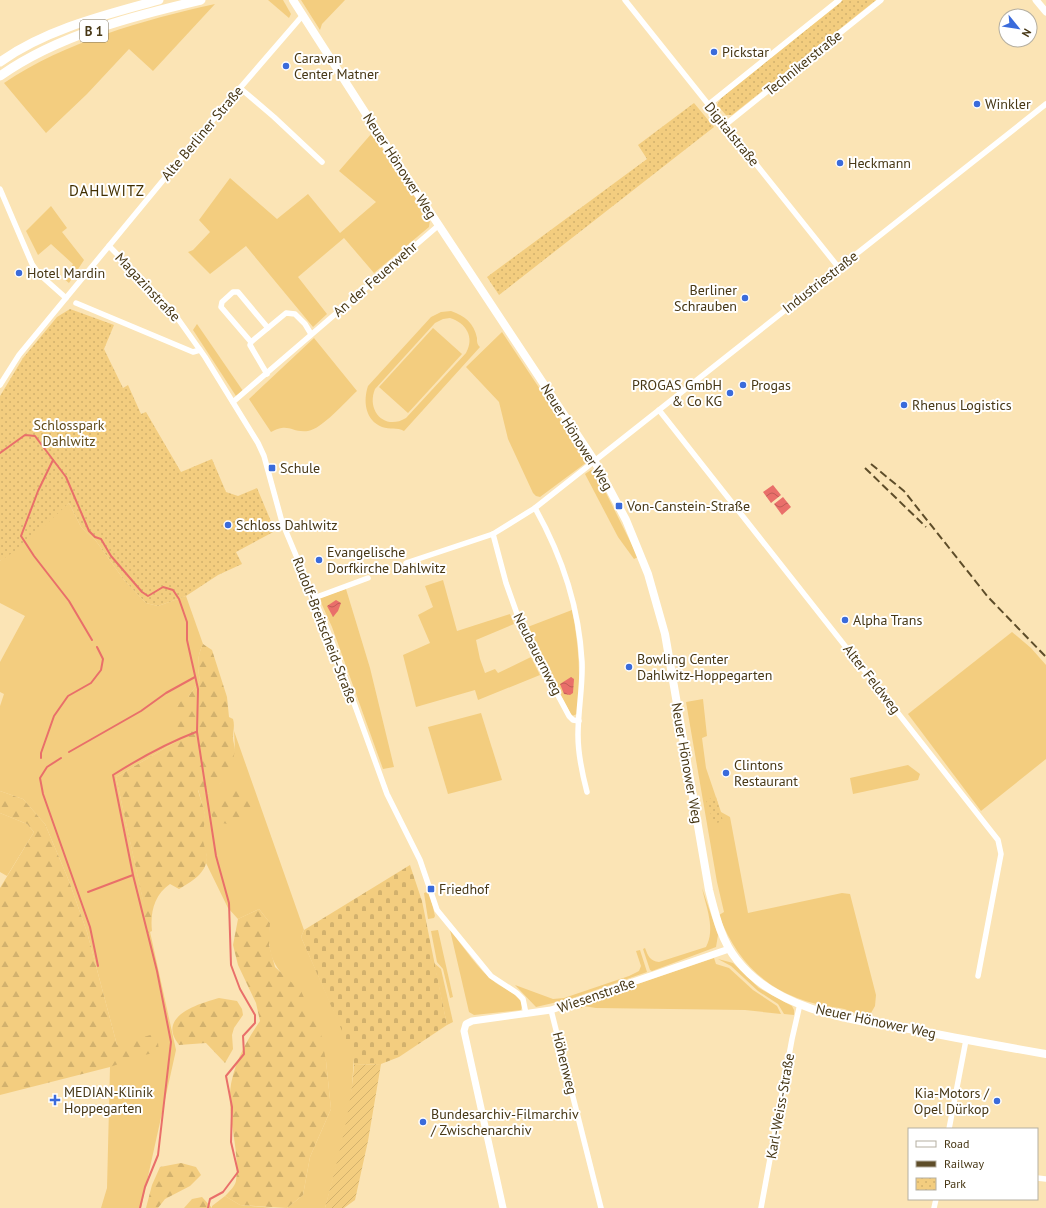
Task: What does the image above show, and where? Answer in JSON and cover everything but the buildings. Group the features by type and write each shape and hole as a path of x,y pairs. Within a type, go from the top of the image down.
{"main road":[{"name":"B 1","path":"0,62 38,40 65,29 106,15 159,0"},
{"name":"B 1","path":"0,76 37,54 67,40 108,26 201,0"},
{"name":"Neuer Hönower Weg","path":"293,0 594,460 604,477 640,552 665,634 709,890 717,918 729,949 736,960 757,980 782,996 800,1004 847,1018 1046,1054"}],"street":[{"name":"Digitalstraße","path":"625,0 839,268"},
{"name":"Technikerstraße","path":"708,105 839,0"},
{"name":"Technikerstraße","path":"724,125 882,0"},
{"path":"1036,0 1046,12"},
{"name":"Alte Berliner Straße","path":"0,385 19,355 240,88 303,15"},
{"path":"240,88 274,117 322,162"},
{"name":"Industriestraße","path":"406,563 492,534 534,508 1046,104"},
{"path":"0,190 32,264 39,274 66,298"},
{"name":"An der Feuerwehr","path":"233,402 439,225"},
{"name":"Magazinstraße","path":"109,246 171,309 200,350"},
{"path":"266,374 250,345 251,342 221,306 222,302 233,292 238,292 268,328"},
{"path":"76,303 193,352 200,350"},
{"path":"251,342 286,313 295,314 305,324 311,334"},
{"name":"Rudolf-Breitscheid-Straße","path":"200,350 258,443 282,522 314,598 387,794 420,860 437,910 491,976 517,993 523,999 526,1014"},
{"name":"Alter Feldweg","path":"659,410 998,840 1001,854 978,976"},
{"name":"Neubauernweg","path":"534,508 550,535 560,560 577,618 582,663 579,753 587,792"},
{"name":"Neubauernweg","path":"492,534 506,582 522,628 569,716 573,720 579,721"},
{"path":"314,598 368,578"},
{"name":"Wiesenstraße","path":"504,1208 464,1031 466,1024 472,1021 551,1010 729,949"},
{"name":"Karl-Weiss-Straße","path":"761,1208 800,1004"},
{"name":"Höhenweg","path":"551,1010 602,1208"},
{"path":"949,1128 966,1040"}],"green space":[{"path":"268,0 283,0 291,14 289,18"},
{"path":"301,0 345,0 322,24 320,30"},
{"path":"843,0 876,0 732,115 726,115 717,105 721,98"},
{"path":"215,4 153,71 129,49 87,94 46,133 4,83 28,68 79,44 105,34 160,17"},
{"path":"694,103 714,127 499,295 487,277 647,159 638,145"},
{"path":"372,133 430,220 429,227 374,273 344,238 298,277 327,314 313,327 246,246 210,274 188,252 193,250 210,232 199,220 230,178 277,219 308,194 340,233 376,202 339,171"},
{"path":"51,206 67,228 62,232 84,260 69,283 63,278 73,264 51,244 38,255 26,231"},
{"name":"Schlosspark Dahlwitz","path":"70,309 114,325 104,349 123,388 128,385 141,414 146,412 181,472 212,459 226,492 238,496 257,488 275,531 236,552 242,564 218,575 186,596 158,606 146,603 124,580 96,541 81,527 69,503 24,545 0,561 0,396 23,358 57,317"},
{"path":"451,311 465,318 474,328 477,343 480,347 404,431 382,427 376,424 372,420 367,410 366,392 368,386 431,317 441,312","holes":["450,318 461,323 469,336 469,347 466,353 406,418 391,422 379,417 373,405 375,389 435,323 443,319"]},
{"path":"197,324 243,391 236,396 193,330"},
{"path":"433,328 462,354 408,413 379,387"},
{"path":"502,332 587,462 540,497 533,493 508,439 499,402 466,367"},
{"path":"314,338 357,391 334,414 314,429 308,431 298,431 282,428 271,432 249,399"},
{"path":"591,470 595,471 638,557 634,559 618,537 585,474"},
{"path":"69,503 81,527 96,541 124,580 146,603 158,606 186,596 203,644 198,662 200,680 188,697 177,706 177,741 116,777 176,1050 141,1208 101,1208 107,1188 110,1067 117,1045 87,932 69,881 45,824 23,799 0,791 0,706 4,694 0,692 0,662 25,616 0,603 0,561"},
{"path":"443,580 457,631 510,614 514,624 476,640 485,673 495,669 498,673 531,657 540,675 478,700 475,690 416,707 403,655 430,643 418,615 433,607 425,586"},
{"path":"346,589 370,668 394,767 383,769 332,627 319,598"},
{"path":"572,610 578,649 579,675 577,714 572,716 525,628"},
{"path":"1012,632 1031,648 1046,665 1046,759 981,811 908,714"},
{"path":"203,644 212,650 227,697 229,717 233,719 234,722 234,756 226,775 213,791 208,794 198,790 205,814 203,839 207,857 204,868 198,876 179,889 170,884 160,893 154,905 152,931 148,933 145,923 143,901 116,777 177,741 177,706 184,697 188,697 200,680 198,662"},
{"path":"703,699 707,736 702,738 706,768 721,812 730,817 748,913 842,893 850,894 876,995 875,1006 871,1013 859,1014 817,1004 780,990 764,980 750,967 738,952 728,935 719,915 724,912 717,882 686,702"},
{"path":"481,713 502,780 448,794 428,727"},
{"path":"234,731 304,930 301,937 354,1056 351,1101 345,1135 325,1208 287,1208 303,1195 310,1157 331,1109 326,1061 285,977 275,965 272,958 269,945 270,923 259,909 238,919 228,908 206,863 207,856 203,844 202,826 205,815 198,789 208,794 220,783 235,749"},
{"path":"908,765 920,774 918,780 853,794 850,778"},
{"path":"245,789 254,799 246,817 228,824 215,822 211,814 211,807 217,797 230,791"},
{"path":"0,791 23,799 45,824 69,881 87,932 117,1045 157,1033 159,1052 144,1055 110,1067 0,1095 0,888 34,832 27,824 0,813"},
{"path":"716,797 723,821 714,824 706,800"},
{"path":"0,813 27,824 34,832 7,876 0,872"},
{"path":"410,865 422,901 447,1025 399,1057 381,1064 354,1065 353,1056 301,937 304,930"},
{"path":"702,888 718,935 716,947 652,971 650,970 643,949 645,948 653,961 659,962 706,947 709,940 710,925 708,910"},
{"path":"429,891 435,916 434,918 428,919 424,893"},
{"path":"259,909 270,923 269,945 275,967 301,991 321,1034 326,1061 331,1109 310,1157 303,1195 287,1208 240,1205 225,1196 232,1189 236,1181 237,1170 230,1103 231,1083 240,1055 260,1021 256,1003 238,965 233,945 238,919"},
{"path":"438,930 453,997 450,998 443,969 437,962 431,931"},
{"path":"450,930 489,978 518,997 522,1005 521,1010 474,1015 469,1012"},
{"path":"640,950 647,972 570,999 536,1007 515,985 553,999 564,998 629,976 639,971 641,966 636,951"},
{"path":"714,958 716,964 729,968 753,990 777,1006 781,1014 745,1010 596,1008 583,1006 582,1008 570,1007"},
{"path":"718,959 733,963 759,988 792,1006 794,1015 784,1014 778,1004 758,991 731,966"},
{"path":"434,963 441,969 453,1022 447,1025"},
{"path":"219,998 237,1001 242,1009 243,1015 234,1028 232,1035 233,1049 225,1063 206,1043 179,1045 173,1034 173,1026 181,1014 197,1005"},
{"path":"381,1064 368,1141 355,1200 344,1208 325,1208 339,1154 350,1102 354,1065"},
{"path":"181,1163 196,1167 201,1175 190,1186 165,1199 158,1208 146,1208 152,1185 160,1167"},
{"path":"225,1196 240,1205 274,1208 212,1208 212,1206"},
{"path":"202,1197 212,1208 184,1208 192,1199"}],"water":[{"path":"773,485 781,495 771,503 763,492"},
{"path":"783,497 791,507 782,515 774,504"},
{"path":"336,600 341,603 338,611 333,617 327,606"},
{"path":"571,677 574,679 573,693 570,695 564,694 560,684"}],"waterway":[{"path":"0,453 25,435 35,436 66,477 89,531 95,537 101,539 111,556 142,592 148,596 163,587 173,590 179,599 187,622 187,640 198,689 197,732 216,856 229,903 231,965 240,989 255,1015 255,1023 243,1036 244,1054 226,1076 232,1107 231,1142 238,1172 223,1192 210,1199 208,1208"},
{"path":"53,460 38,491 21,536 34,556 69,601 92,640"},
{"path":"41,758 41,753 54,716 68,696 91,683 101,670 103,659 97,647"},
{"path":"69,752 141,711 166,693 195,677"},
{"path":"140,1208 145,1187 158,1155 171,1042 157,971 133,875 113,775 154,751 196,732"},
{"path":"61,758 47,767 40,778 43,794 90,927 98,966"},
{"path":"88,892 133,875"}],"railway":[{"path":"871,464 904,491 988,597 1046,657"},
{"path":"865,468 926,527"}],"place":[{"name":"Pickstar","path":"714,52"},
{"name":"Caravan Center Matner","path":"286,66"},
{"name":"Winkler","path":"977,104"},
{"name":"Heckmann","path":"840,163"},
{"name":"Hotel Mardin","path":"19,273"},
{"name":"Berliner Schrauben","path":"745,298"},
{"name":"Progas","path":"743,385"},
{"name":"PROGAS GmbH & Co KG","path":"730,393"},
{"name":"Rhenus Logistics","path":"904,405"},
{"name":"Schule","path":"272,468"},
{"name":"Von-Canstein-Straße","path":"619,506"},
{"name":"Schloss Dahlwitz","path":"228,525"},
{"name":"Evangelische Dorfkirche Dahlwitz","path":"319,560"},
{"name":"Alpha Trans","path":"845,620"},
{"name":"Bowling Center Dahlwitz-Hoppegarten","path":"629,667"},
{"name":"Clintons Restaurant","path":"726,773"},
{"name":"Friedhof","path":"431,889"},
{"name":"MEDIAN-Klinik Hoppegarten","path":"55,1100"},
{"name":"Kia-Motors / Opel Dürkop","path":"997,1101"},
{"name":"Bundesarchiv-Filmarchiv / Zwischenarchiv","path":"423,1122"}],"district":[{"name":"DAHLWITZ","path":"107,191"}]}
